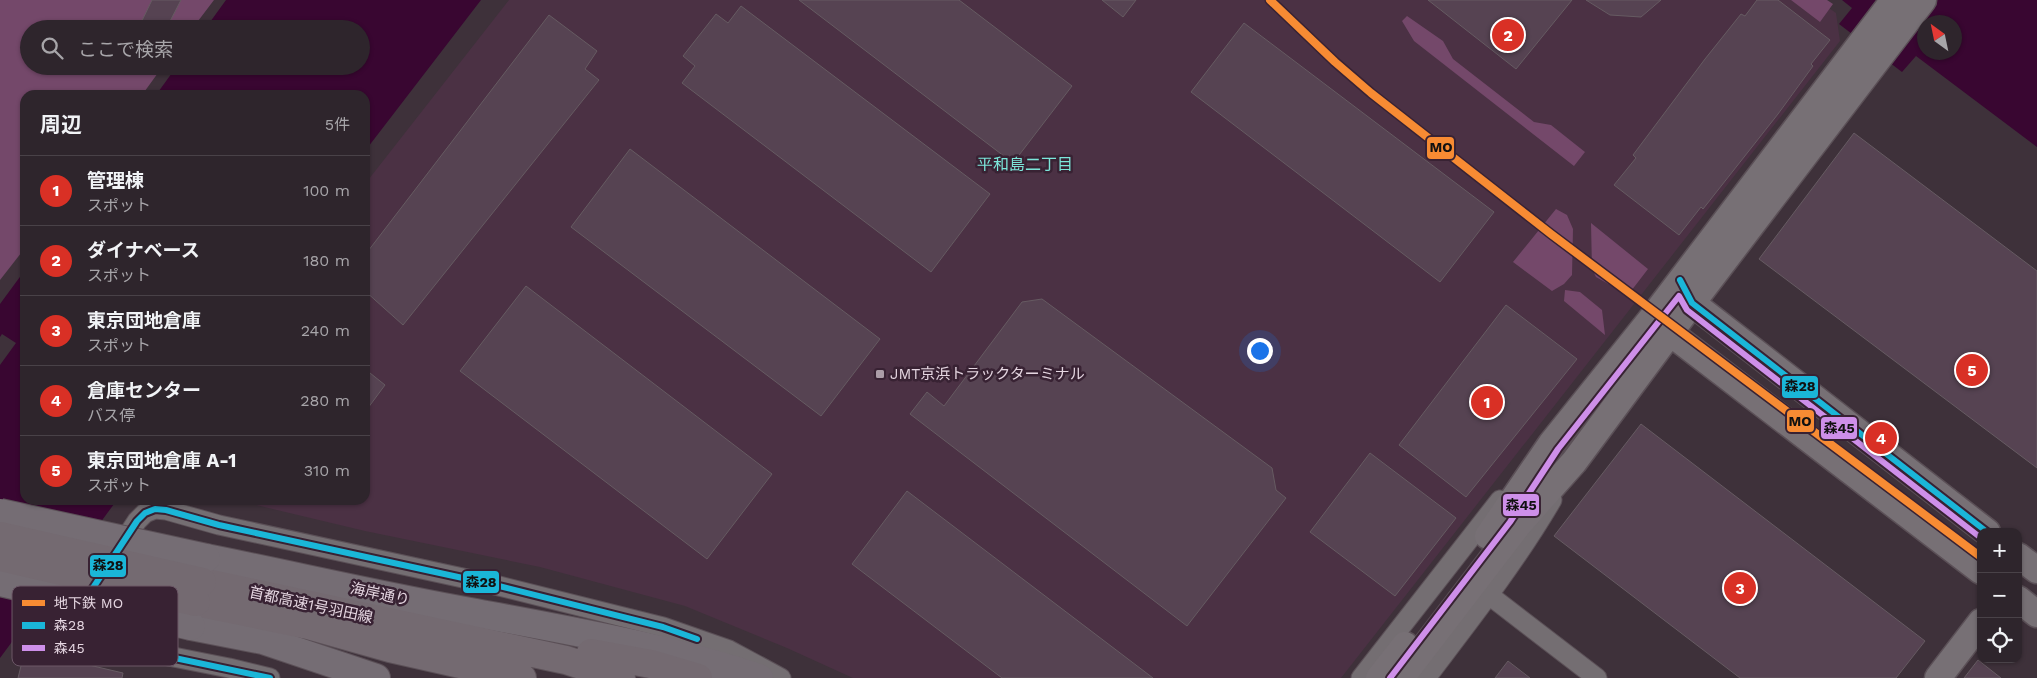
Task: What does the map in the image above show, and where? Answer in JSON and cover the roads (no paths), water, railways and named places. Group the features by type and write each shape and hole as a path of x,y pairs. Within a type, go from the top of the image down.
{"highway":[{"name":"首都高速1号羽田線","path":"0,536 178,586"},
{"name":"首都高速1号羽田線","path":"0,557 165,586"},
{"name":"首都高速1号羽田線","path":"178,586 390,648 522,678"},
{"name":"首都高速1号羽田線","path":"178,588 481,642 566,660 621,678"},
{"path":"481,642 512,637 651,664 698,678"},
{"path":"390,648 436,674 449,678"}],"main road":[{"name":"海岸通り","path":"0,513 199,592 263,640 376,678"},
{"name":"海岸通り","path":"0,582 80,586"},
{"name":"海岸通り","path":"178,591 475,613 612,638 733,669 759,678"}],"street":[{"path":"1859,64 1894,0"},
{"path":"1361,678 1492,509 1660,325 1859,64 1923,0"},
{"path":"1686,291 1982,528"},
{"path":"1426,678 1489,595 1530,536 1660,325"},
{"path":"1660,325 1977,568"},
{"path":"1380,678 1503,517 1551,444"},
{"path":"1401,678 1519,524 1574,462"},
{"path":"94,586 137,521 145,513 155,509 166,510 219,525 495,585 663,627 729,650 781,678"},
{"path":"2022,559 2037,570"},
{"path":"1489,595 1597,678"},
{"path":"2022,602 2037,614"},
{"path":"1938,678 1977,627"},
{"path":"178,658 270,678"}],"metro line":[{"name":"MO","path":"1270,0 1335,62 1371,93 1551,234 1977,554"}],"place":[{"name":"ダイナベース","path":"1508,35"},
{"name":"東京団地倉庫 A-1","path":"1972,370"},
{"name":"JMT京浜トラックターミナル","path":"880,374"},
{"name":"管理棟","path":"1487,402"},
{"name":"倉庫センター","path":"1881,438"},
{"name":"東京団地倉庫","path":"1740,588"}],"district":[{"name":"平和島二丁目","path":"1025,164"}]}
